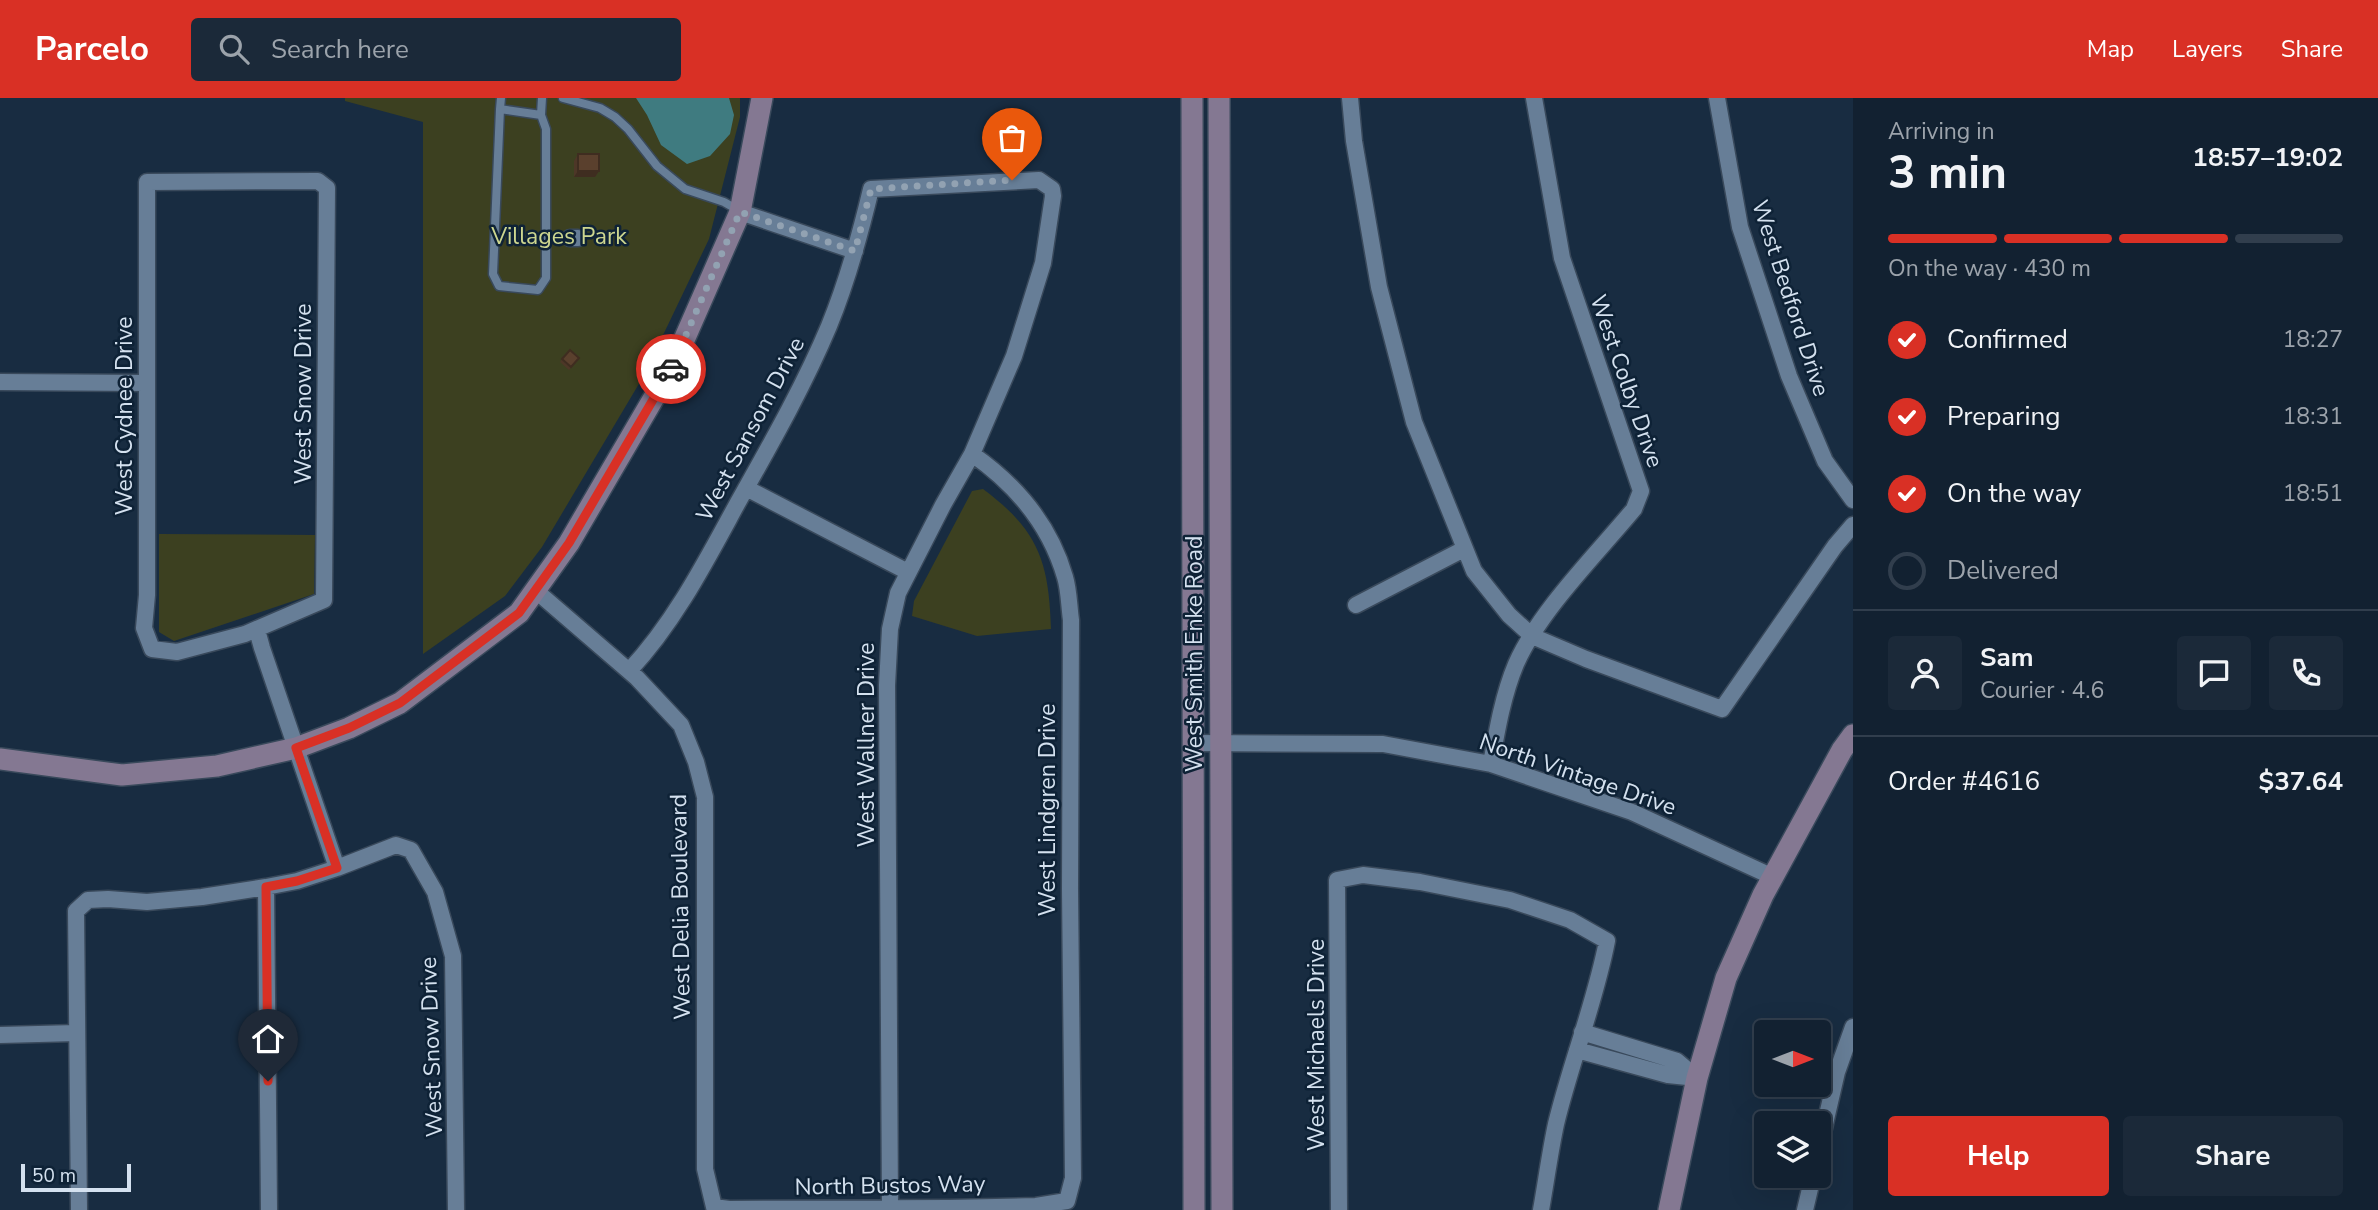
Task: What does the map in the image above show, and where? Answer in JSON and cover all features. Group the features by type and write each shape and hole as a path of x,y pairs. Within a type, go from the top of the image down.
{"street":[{"path":"0,759 122,775 216,766 296,748 349,728 400,703 519,613 569,543 673,365 740,212 762,98"},
{"name":"West Smith Enke Road","path":"1192,98 1194,1210"},
{"name":"West Smith Enke Road","path":"1219,98 1223,1210"},
{"path":"1350,98 1354,141 1379,287 1414,422 1474,571 1508,615 1532,636 1586,659 1722,709 1853,525"},
{"name":"West Colby Drive","path":"1491,764 1500,717 1516,664 1539,622 1634,509 1641,491 1562,258 1534,98"},
{"name":"West Bedford Drive","path":"1717,98 1740,227 1789,376 1825,461 1853,500"},
{"name":"West Wallner Drive","path":"871,189 1039,180 1052,189 1053,196 1043,263 1014,356 972,453 898,593 890,629 887,685 890,1209"},
{"name":"West Snow Drive","path":"147,182 318,181 327,188 324,600 257,630"},
{"name":"West Cydnee Drive","path":"147,182 147,595 144,628 152,649 177,652 257,630"},
{"name":"West Sansom Drive","path":"629,671 666,624 704,565 800,389 830,325 855,251 871,189"},
{"path":"740,212 855,251"},
{"path":"0,382 146,383"},
{"name":"West Lindgren Drive","path":"972,453 1028,503 1050,540 1065,578 1071,620 1073,1178 1067,1201"},
{"path":"746,488 908,572"},
{"path":"1356,606 1464,548"},
{"name":"West Delia Boulevard","path":"535,590 629,671 681,725 696,762 705,797 705,1169 714,1207"},
{"path":"79,1210 76,911 89,900 147,902 202,898 297,881 337,868 257,630"},
{"path":"1669,1210 1697,1078 1726,978 1773,877 1842,750 1853,735"},
{"name":"North Vintage Drive","path":"1193,743 1383,744 1491,764 1632,812 1773,877"},
{"name":"West Snow Drive","path":"337,868 396,845 411,850 435,892 453,956 456,1210"},
{"name":"West Michaels Drive","path":"1339,1210 1337,880 1363,875 1374,876 1510,900 1570,920 1607,941 1601,972 1582,1032"},
{"path":"266,887 269,1210"},
{"path":"1828,1111 1837,1072 1853,1027"},
{"path":"1541,1210 1556,1125 1582,1032 1677,1061 1697,1078"},
{"path":"0,1035 76,1033"},
{"path":"1577,1050 1668,1075 1697,1078"},
{"path":"1805,1210 1810,1188"},
{"name":"North Bustos Way","path":"714,1207 890,1209 1036,1206 1067,1201"}],"lane":[{"path":"501,98 494,274 499,286 538,290 546,278 546,129 541,115 542,98"},
{"path":"563,98 600,108 615,117 657,166 685,189 724,202 740,212"},
{"path":"500,109 541,115"}],"green space":[{"name":"Villages Park","path":"345,98 740,98 740,117 709,239 643,377 542,547 505,596 423,654 423,122 345,101"},
{"path":"983,489 1017,519 1037,549 1047,584 1051,629 977,636 912,616 914,601 972,491"},
{"path":"159,534 315,535 314,594 174,641 159,632"}],"shaded area":[{"path":"636,98 729,98 734,115 730,134 710,156 687,164 661,145"}],"building":[{"path":"578,154 599,154 599,171 578,171"},
{"path":"570,350 579,358 571,367 562,359"}],"way so far":[{"path":"671,369 740,212 855,251 871,189 1012,180"}],"route":[{"path":"268,1081 266,887 297,881 337,868 296,748 349,728 400,703 519,613 569,543 671,369"}]}
